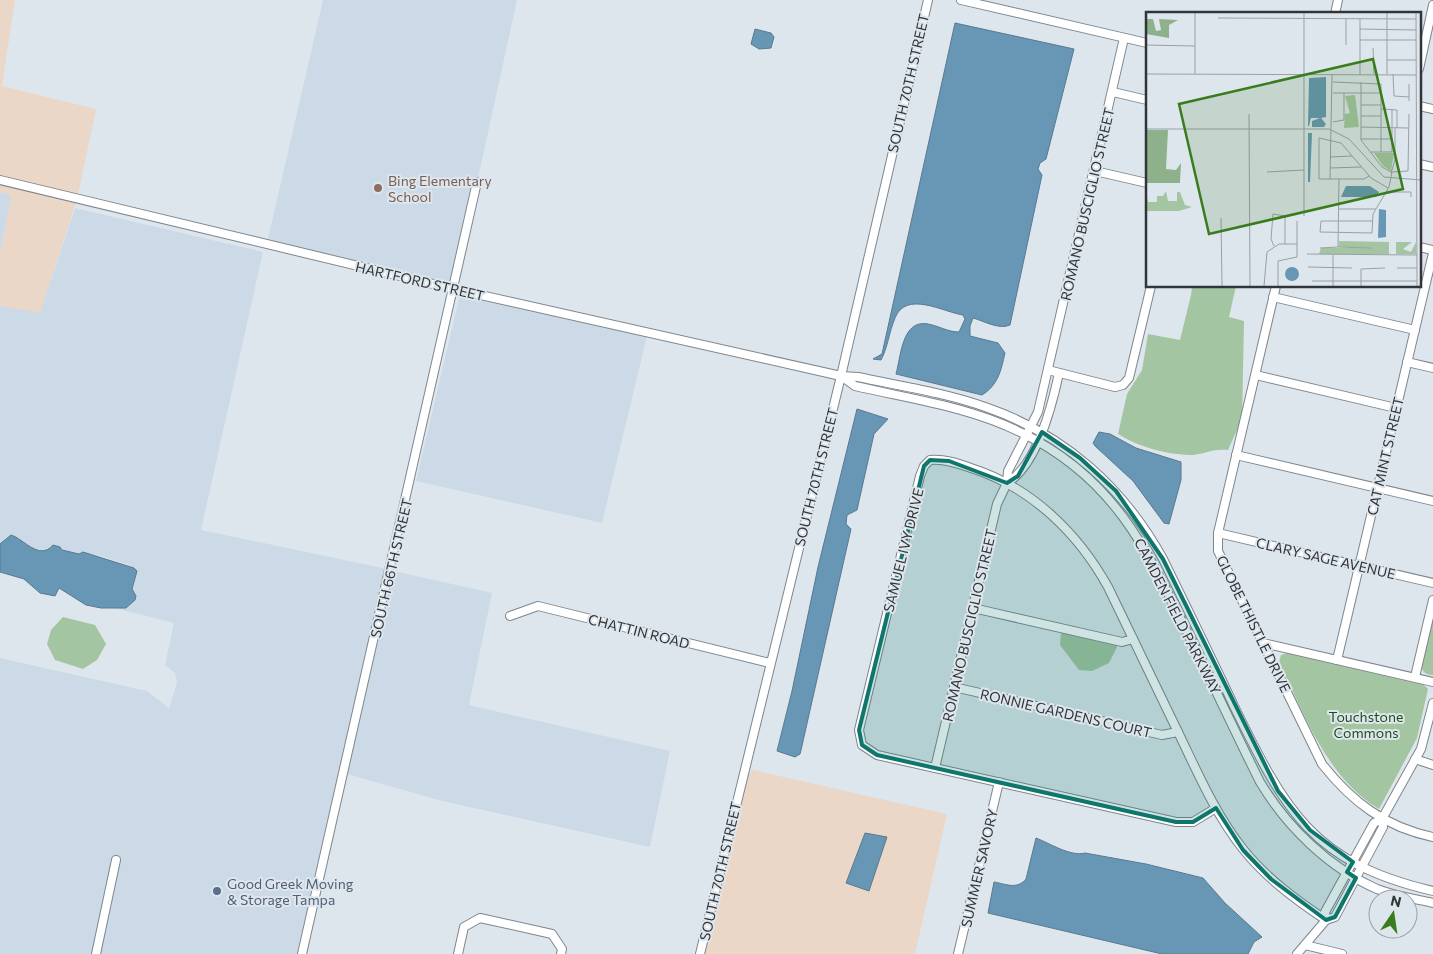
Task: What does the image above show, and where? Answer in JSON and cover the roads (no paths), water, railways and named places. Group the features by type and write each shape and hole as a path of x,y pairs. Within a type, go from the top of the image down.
{"street":[{"name":"SOUTH 70TH STREET","path":"700,954 841,376 928,0"},
{"path":"961,0 1146,43"},
{"path":"1420,64 1433,6"},
{"name":"ROMANO BUSCIGLIO STREET","path":"935,768 997,504 1007,483 1008,471 1032,427 1048,370 1124,38"},
{"path":"1113,92 1146,100"},
{"path":"1420,106 1433,109"},
{"path":"1420,164 1433,167"},
{"path":"1095,171 1146,183"},
{"name":"HARTFORD STREET","path":"0,180 454,289 841,376"},
{"name":"SOUTH 66TH STREET","path":"302,954 477,182"},
{"path":"1420,247 1433,252"},
{"name":"CAT MINT STREET","path":"1337,660 1433,252"},
{"path":"1048,370 1115,386 1123,385 1130,378 1151,288"},
{"name":"GLOBE THISTLE DRIVE","path":"1275,288 1218,534 1218,551 1322,764 1346,792 1367,810 1402,828 1433,837"},
{"path":"1273,297 1415,330"},
{"path":"1407,362 1433,368"},
{"name":"ROMANO BUSCIGLIO STREET","path":"1007,483 1018,476 1049,418 1059,373"},
{"path":"1256,375 1396,408"},
{"name":"CAMDEN FIELD PARKWAY","path":"841,376 858,377 976,404 1042,432 1091,467 1116,491 1137,517 1163,559 1278,791 1310,830 1336,852 1352,862 1393,881 1433,891"},
{"name":"CAMDEN FIELD PARKWAY","path":"841,376 855,386 967,412 1027,436 1067,461 1090,480 1133,529 1153,561 1269,797 1304,838 1356,878 1383,891 1433,903"},
{"path":"1236,455 1433,501"},
{"name":"SAMUEL IVY DRIVE","path":"1216,808 1193,822 1176,822 877,755 867,750 859,738 859,730 920,476 924,466 930,460 938,459 981,471 1007,483 1039,505 1071,534 1101,576 1216,808 1235,839 1261,869 1298,901 1326,920"},
{"name":"CLARY SAGE AVENUE","path":"1218,534 1433,583"},
{"path":"1415,677 1433,600"},
{"name":"CHATTIN ROAD","path":"510,616 538,606 770,663"},
{"path":"973,608 1122,642 1132,639"},
{"path":"1263,643 1433,682"},
{"name":"RONNIE GARDENS COURT","path":"954,687 1162,735 1178,732"},
{"path":"1326,920 1324,912 1374,823 1382,819 1415,759 1425,738 1433,704"},
{"path":"1415,759 1433,765"},
{"name":"SUMMER SAVORY","path":"958,954 999,782"},
{"path":"1297,954 1326,920 1335,917 1383,827 1382,819"},
{"path":"96,954 116,860"},
{"path":"458,954 464,927 480,918 552,934 562,949 561,954"},
{"path":"1305,945 1342,954"}],"water":[{"path":"955,23 1074,49 1046,159 1040,163 1038,169 1042,175 1010,325 996,326 973,318 970,326 970,336 998,343 1005,353 995,382 982,395 896,374 904,340 913,327 919,324 928,324 959,332 965,319 963,315 926,305 907,305 900,310 895,318 881,360 873,359 882,354"},
{"path":"755,29 771,33 774,37 771,48 759,49 751,44"},
{"path":"857,409 888,419 874,434 857,510 847,515 846,524 851,529 801,750 800,754 795,757 777,751 792,691 818,567"},
{"path":"1099,432 1110,434 1136,448 1181,462 1181,480 1169,524 1164,523 1133,481 1095,446 1093,443"},
{"path":"11,535 37,550 42,551 53,545 60,547 62,550 79,554 83,552 134,568 137,571 132,589 136,596 135,600 126,608 101,608 86,605 59,588 55,596 40,593 24,579 0,572 0,544"},
{"path":"865,833 887,837 869,891 846,883"},
{"path":"1036,838 1073,853 1085,853 1146,864 1203,878 1225,903 1262,937 1254,942 1248,954 1162,954 988,913 994,882 1015,885 1026,879"}],"place":[{"name":"Bing Elementary School","path":"378,188"},
{"name":"Good Greek Moving & Storage Tampa","path":"217,891"}],"park label":[{"name":"Touchstone Commons","path":"1366,724"}]}
